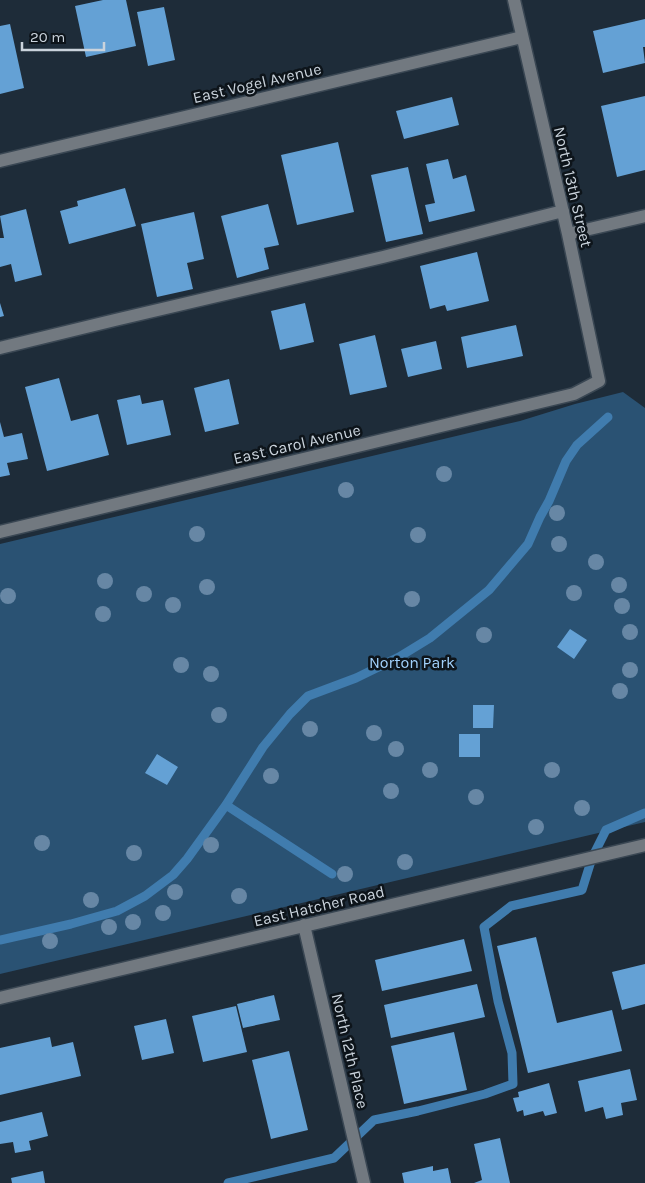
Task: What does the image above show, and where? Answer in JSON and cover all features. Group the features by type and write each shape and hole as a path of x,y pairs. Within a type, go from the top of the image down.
{"street":[{"name":"North 13th Street","path":"514,0 563,211 599,381"},
{"name":"East Vogel Avenue","path":"0,161 522,37"},
{"path":"0,348 384,257 563,211"},
{"path":"568,234 645,216"},
{"name":"East Carol Avenue","path":"0,532 574,394 599,381"},
{"name":"East Hatcher Road","path":"0,998 645,845"},
{"name":"North 12th Place","path":"304,926 364,1183"}],"green space":[{"name":"Norton Park","path":"623,392 645,408 645,822 0,974 0,544 520,421"}],"building":[{"path":"103,0 126,0 136,46 86,57 75,6"},
{"path":"164,7 175,60 148,66 137,12"},
{"path":"645,19 645,47 643,47 645,63 603,73 593,31"},
{"path":"10,24 24,88 0,94 0,26"},
{"path":"645,96 645,170 617,177 601,106"},
{"path":"452,97 459,125 404,139 396,111"},
{"path":"338,142 354,212 297,225 281,155"},
{"path":"448,159 453,179 466,175 475,211 429,222 425,205 435,203 426,164"},
{"path":"408,167 423,234 386,242 371,175"},
{"path":"125,188 136,226 69,244 60,211 78,206 77,201"},
{"path":"268,204 279,245 264,248 269,269 237,278 221,216"},
{"path":"26,209 42,275 15,282 11,264 0,267 0,238 4,238 0,216"},
{"path":"194,212 204,259 187,263 193,289 157,297 141,224"},
{"path":"477,252 489,301 447,311 445,305 430,309 420,266"},
{"path":"0,303 4,316 0,317"},
{"path":"305,303 314,342 280,350 271,311"},
{"path":"516,325 523,356 467,368 461,337"},
{"path":"375,335 387,387 350,395 339,344"},
{"path":"436,341 442,369 408,377 401,349"},
{"path":"59,378 71,421 98,414 109,455 47,471 25,387"},
{"path":"229,379 239,424 205,432 194,388"},
{"path":"140,395 142,404 163,400 171,435 127,445 117,400"},
{"path":"0,422 4,437 22,433 28,459 7,463 10,475 0,477"},
{"path":"570,629 587,640 574,659 557,647"},
{"path":"473,705 494,705 493,728 473,728"},
{"path":"459,734 480,734 480,757 459,757"},
{"path":"157,754 178,767 167,785 145,773"},
{"path":"536,937 557,1023 612,1010 622,1051 528,1073 497,946"},
{"path":"464,939 472,971 382,991 375,960"},
{"path":"645,964 645,1004 622,1010 612,972"},
{"path":"477,984 485,1017 391,1038 384,1005"},
{"path":"274,995 280,1020 243,1028 237,1004"},
{"path":"236,1006 247,1052 203,1062 192,1016"},
{"path":"166,1019 174,1053 142,1060 134,1026"},
{"path":"454,1032 467,1090 404,1104 391,1046"},
{"path":"50,1037 52,1047 73,1042 81,1076 0,1095 0,1048"},
{"path":"289,1051 308,1130 271,1139 252,1060"},
{"path":"630,1069 637,1100 621,1103 623,1115 606,1119 603,1107 585,1112 578,1081"},
{"path":"549,1083 557,1113 545,1116 543,1111 524,1116 523,1110 517,1112 513,1098 519,1097 518,1092"},
{"path":"42,1112 48,1136 29,1141 31,1150 15,1153 13,1142 0,1144 0,1122"},
{"path":"500,1138 510,1183 474,1183 482,1180 474,1144"},
{"path":"433,1166 433,1171 448,1168 451,1183 404,1183 402,1173"},
{"path":"43,1171 45,1183 12,1183 11,1178"}],"waterway":[{"path":"0,940 71,924 117,911 145,896 173,875 187,859 226,805 263,747 290,714 308,696 356,678 399,657 430,638 489,590 528,544 566,461 577,445 608,417"},
{"path":"226,805 332,874"},
{"path":"228,1183 334,1158 374,1120 485,1094 513,1084 512,1053 498,1001 484,927 511,906 582,890 592,858 606,830 645,813"}]}
